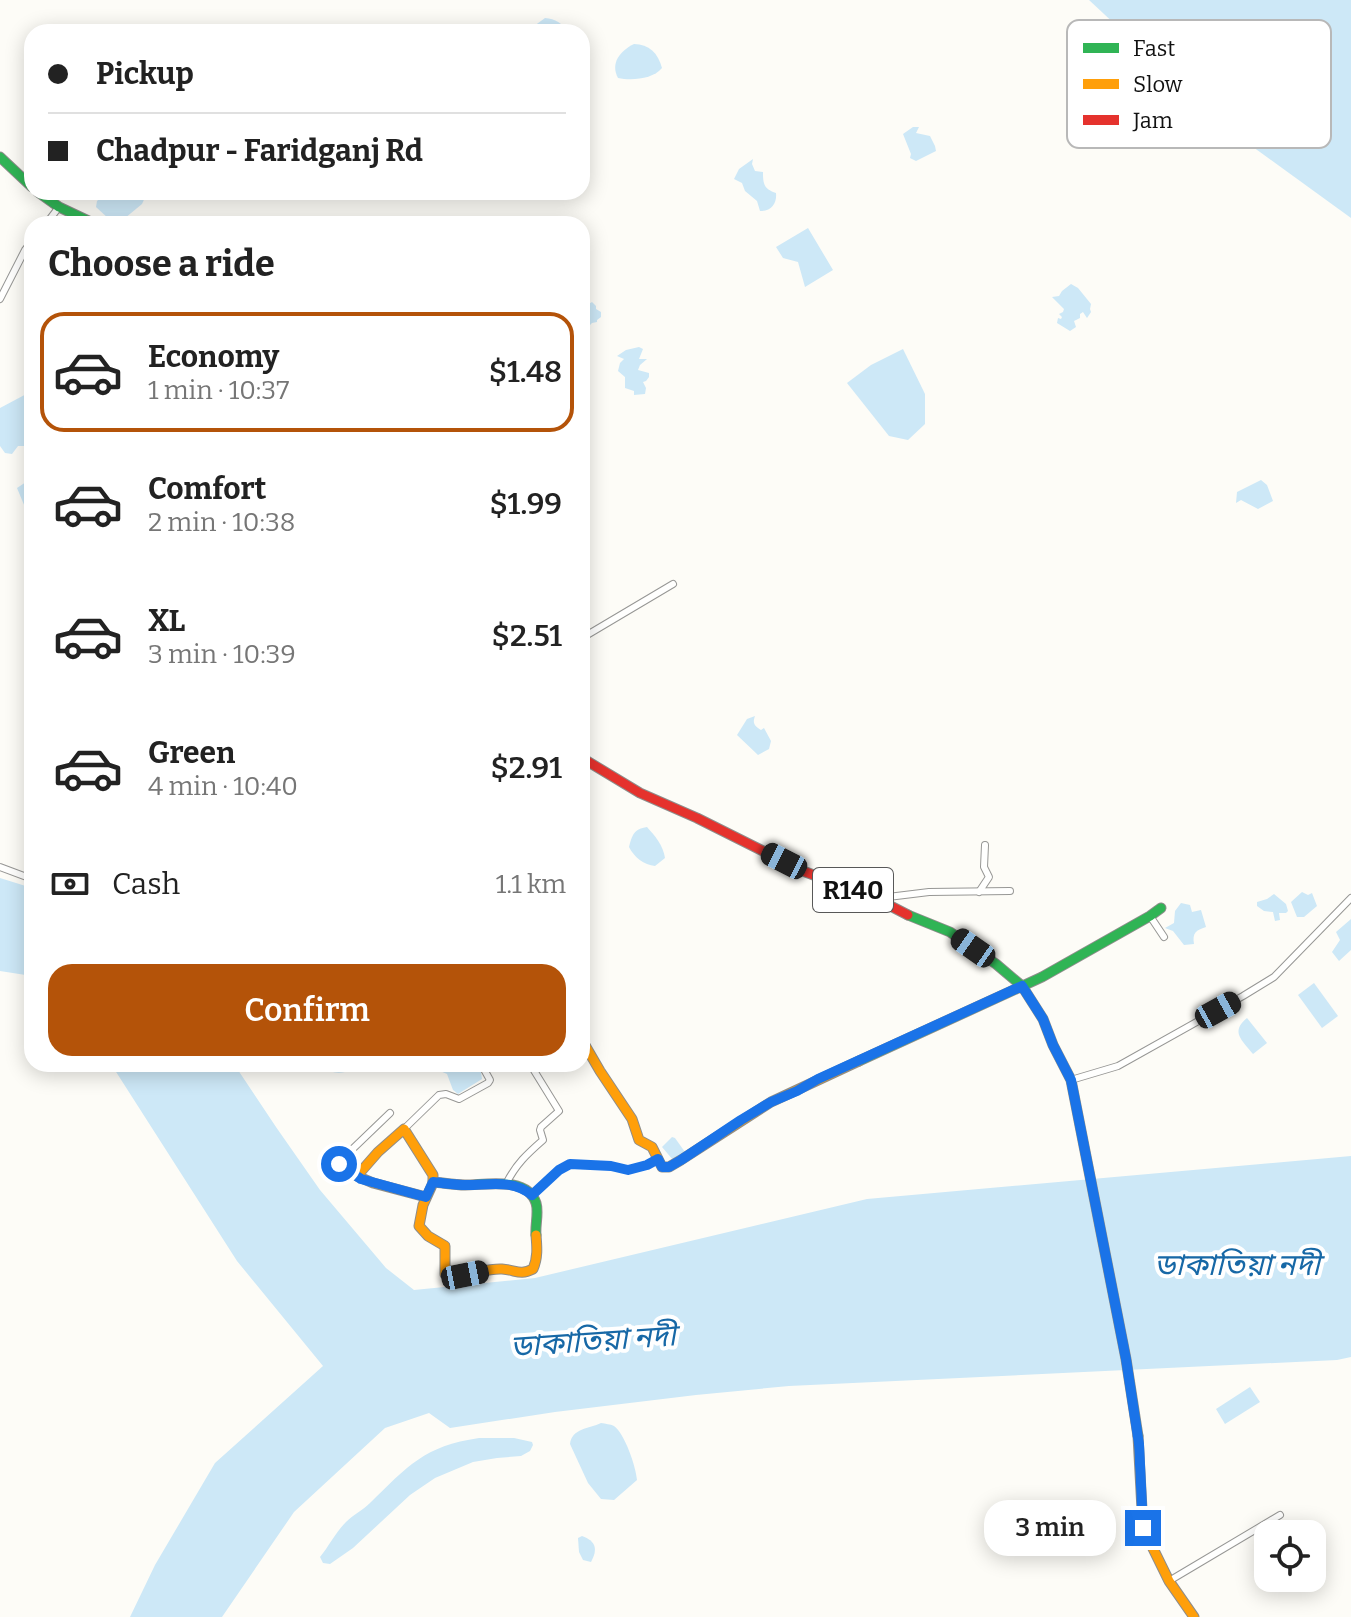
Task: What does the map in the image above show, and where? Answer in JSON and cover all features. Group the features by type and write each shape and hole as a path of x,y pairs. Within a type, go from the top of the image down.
{"street":[{"path":"0,157 24,180"},
{"path":"49,200 78,216"},
{"path":"52,216 59,207"},
{"path":"0,299 24,252"},
{"path":"590,633 673,584"},
{"name":"R140","path":"590,763 640,793 803,871 877,899 950,932 1022,986 1043,1019 1071,1080 1126,1359 1139,1444 1143,1528 1169,1581 1194,1617"},
{"path":"979,892 989,877 984,867 985,845"},
{"path":"0,867 24,876"},
{"path":"877,899 929,892 1010,891"},
{"path":"1071,1080 1118,1066 1254,990 1274,977 1351,898"},
{"path":"590,1053 627,1108 637,1127 639,1140 652,1147 662,1167 669,1167 771,1102 1042,977 1161,908"},
{"path":"1150,916 1164,937"},
{"path":"357,1176 439,1095 459,1099 488,1083 490,1080 486,1072"},
{"path":"506,1184 527,1152 543,1140 541,1127 559,1111 535,1072"},
{"path":"390,1113 339,1164 379,1185 426,1197"},
{"path":"404,1129 433,1175 419,1226 428,1236 445,1246 445,1274 450,1276 499,1269 523,1274 533,1269 537,1258 537,1207 532,1195 518,1186 506,1184 433,1182"},
{"path":"532,1195 570,1164 628,1170 658,1159"},
{"path":"1169,1581 1280,1515"}],"water":[{"path":"1089,0 1351,0 1351,218 1254,148 1331,148 1331,20 1110,20"},
{"path":"545,18 560,24 537,24"},
{"path":"634,44 652,50 662,68 642,78 618,78 616,62 624,50"},
{"path":"913,127 919,127 916,133 930,136 936,151 916,161 910,158 903,134"},
{"path":"753,159 755,171 763,172 765,186 776,193 776,200 768,210 760,211 757,201 745,191 742,183 734,179 739,169"},
{"path":"144,200 127,216 106,216 96,207 97,201"},
{"path":"808,228 833,270 805,287 798,262 783,258 776,247"},
{"path":"1071,284 1091,304 1091,312 1087,318 1083,312 1080,314 1080,318 1074,321 1076,327 1070,331 1057,323 1064,309 1052,297 1059,296"},
{"path":"590,303 601,312 601,317 590,325"},
{"path":"639,347 643,349 639,359 647,359 638,370 649,373 649,377 643,382 645,394 634,395 634,391 625,388 625,377 618,371 624,359 617,356"},
{"path":"903,349 925,394 925,424 908,440 889,436 847,383 871,365"},
{"path":"24,395 24,446 18,446 12,454 5,453 0,446 0,408"},
{"path":"1261,480 1267,485 1273,501 1258,509 1241,500 1236,503 1237,492"},
{"path":"24,483 24,505 17,488"},
{"path":"755,716 755,724 761,730 764,728 771,741 769,749 758,755 737,735 747,719"},
{"path":"647,827 661,845 665,858 655,866 640,860 629,847 634,833"},
{"path":"0,878 24,886 24,975 0,971"},
{"path":"1302,892 1312,893 1317,906 1304,917 1297,917 1291,902"},
{"path":"1274,894 1286,904 1288,911 1279,913 1280,920 1275,921 1273,912 1257,906 1257,902"},
{"path":"1181,903 1190,905 1192,912 1201,910 1206,927 1196,932 1194,944 1184,945 1173,931 1165,928 1174,923 1175,911"},
{"path":"1351,919 1351,950 1339,961 1332,952 1340,940 1336,932"},
{"path":"1314,983 1338,1016 1322,1028 1298,995"},
{"path":"1247,1018 1267,1043 1253,1054 1239,1032"},
{"name":"ডাকাতিয়া নদী","path":"116,1072 239,1072 320,1190 386,1268 414,1290 535,1278 867,1199 1351,1156 1351,1357 789,1386 555,1412 450,1428 429,1413 385,1428 294,1512 222,1617 130,1617 155,1565 215,1463 323,1366 237,1261"},
{"path":"442,1072 481,1072 482,1079 458,1094 453,1090 447,1074"},
{"path":"672,1137 685,1152 673,1160 662,1147"},
{"path":"1250,1387 1260,1402 1225,1424 1216,1409"},
{"path":"601,1423 618,1430 636,1474 637,1480 614,1500 601,1499 588,1483 570,1444 578,1432"},
{"path":"479,1438 514,1438 532,1442 533,1445 521,1456 473,1462 435,1478 410,1495 353,1548 330,1564 323,1563 320,1557 342,1526 407,1468 444,1446"},
{"path":"582,1536 594,1546 591,1562 583,1560 579,1552 578,1538"}],"traffic: fast":[{"path":"0,157 24,180"},
{"path":"49,200 78,216"},
{"path":"859,1061 1042,977 1161,908"},
{"path":"908,915 950,932 1022,986 1043,1019 1071,1080 1126,1359 1138,1436"},
{"path":"433,1182 505,1184 524,1189 536,1203 536,1235"}],"traffic: slow":[{"path":"590,1054 632,1119 639,1140 652,1147 662,1167 669,1167 681,1160 771,1102 859,1061"},
{"path":"426,1197 357,1176 404,1129 433,1175 419,1226 428,1236 445,1246 445,1274 533,1269 536,1235"},
{"path":"1138,1436 1143,1528 1169,1581 1194,1617"}],"traffic: jam":[{"path":"590,763 640,793 803,871 877,899 908,915"}],"route":[{"path":"339,1164 361,1179 426,1197 433,1182 506,1184 518,1186 532,1195 570,1164 628,1170 658,1159 665,1168 771,1102 1022,986 1043,1019 1071,1080 1126,1359 1139,1444 1143,1528"}]}
